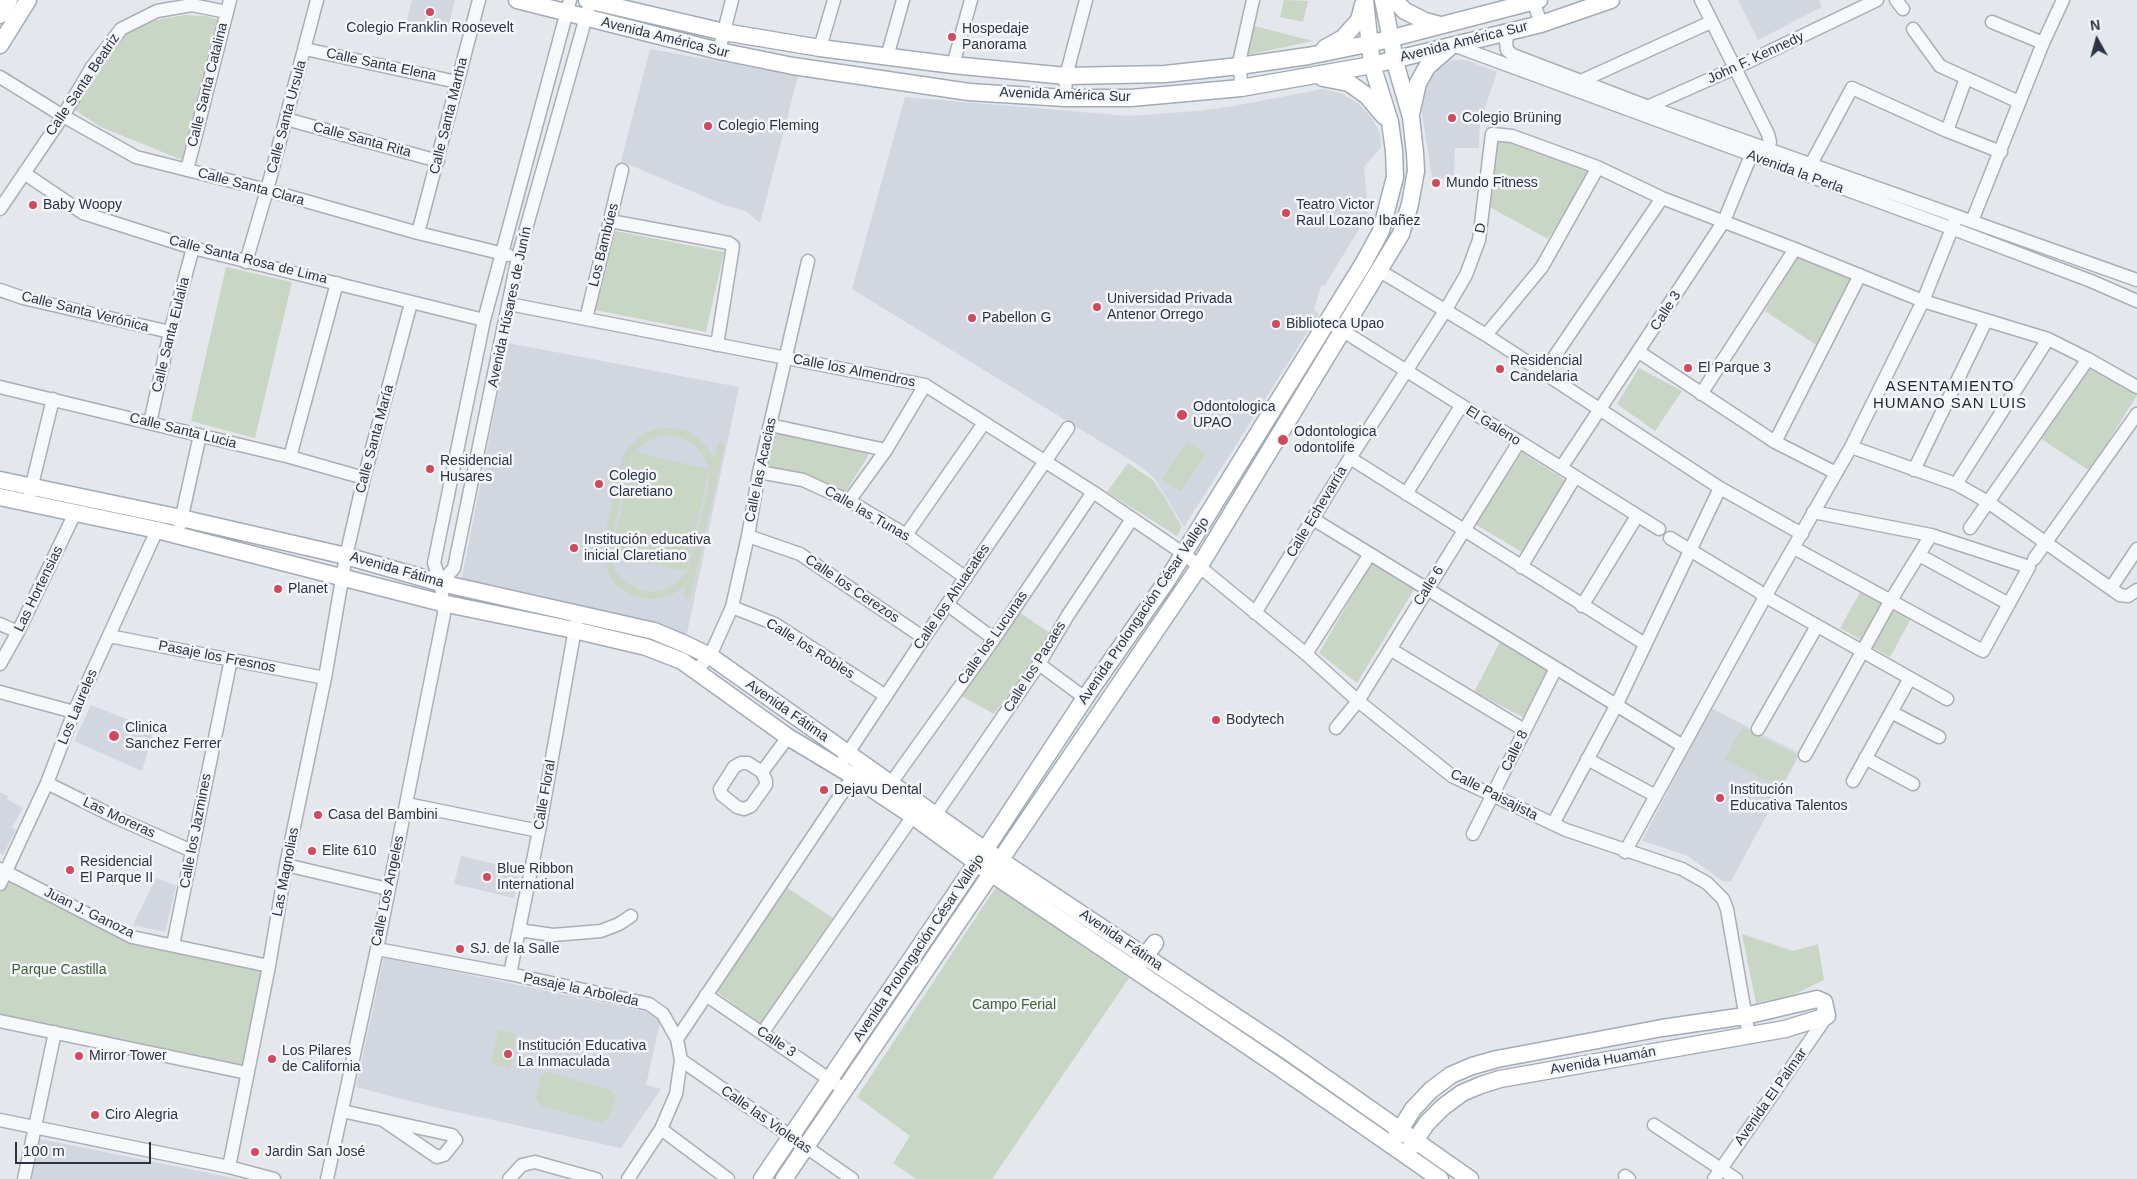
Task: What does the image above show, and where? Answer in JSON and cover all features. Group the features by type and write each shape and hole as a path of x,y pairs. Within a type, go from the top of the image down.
{"main road":[{"path":"0,15 9,0"},
{"path":"0,45 28,0"},
{"name":"Avenida América Sur","path":"517,0 568,7 586,19 719,52 793,66 969,92 1065,98 1132,98 1241,88 1306,77 1395,60 1541,24 1610,0"},
{"name":"Avenida América Sur","path":"589,0 724,32 820,48 953,65 1066,76 1165,74 1308,56 1443,26 1535,1"},
{"path":"1308,56 1343,38 1359,20 1364,0"},
{"name":"Avenida Prolongación César Vallejo","path":"762,1179 1166,582 1381,231 1395,177 1394,151 1390,122 1372,64 1364,0"},
{"name":"Avenida Prolongación César Vallejo","path":"784,1179 1199,567 1344,331 1401,234 1410,204 1416,171 1411,117 1395,60 1383,0"},
{"path":"1394,0 1405,11 1425,21 1443,26"},
{"path":"1306,77 1342,80 1350,83 1367,96 1390,122 1411,117 1418,83 1427,67 1453,45"},
{"name":"Avenida Fátima","path":"0,480 32,485 346,556 576,622 646,647 682,661 788,738 838,767 857,770 891,783 936,814 981,856"},
{"name":"Avenida Fátima","path":"0,497 158,530 442,603 654,631 710,656 848,754 857,770 913,816 996,866 1135,970 1440,1179"},
{"path":"1163,621 1157,616 1155,609 1156,604 1168,588 1166,582"},
{"path":"1131,632 1140,631 1143,633 1146,645"},
{"path":"1016,804 1017,811 1023,816 1030,815"},
{"name":"Avenida Fátima","path":"996,866 1150,949 1286,1050 1470,1179"},
{"path":"1135,970 1150,949"},
{"name":"Avenida Huamán","path":"1391,1144 1413,1109 1431,1090 1451,1075 1472,1066 1662,1028 1745,1016 1820,999 1824,1002 1827,1016 1785,1029 1520,1076 1481,1085 1462,1093 1443,1106 1405,1154"},
{"path":"1276,1065 1286,1050"}],"street":[{"name":"Calle Santa Ursula","path":"246,262 306,49 317,0"},
{"name":"Calle Santa Martha","path":"418,233 479,0"},
{"name":"Avenida Húsares de Junín","path":"441,583 454,568 488,411 518,257 586,19 589,0"},
{"path":"719,52 732,0"},
{"path":"820,48 834,0"},
{"path":"887,57 903,0"},
{"path":"953,65 971,0"},
{"path":"1065,98 1066,76 1086,0"},
{"path":"1241,88 1239,66 1254,0"},
{"path":"1701,0 1768,134 1770,142 1758,150"},
{"name":"John F. Kennedy","path":"1634,111 1649,107 1736,68 1876,0"},
{"path":"1972,222 2043,43 2063,0"},
{"path":"1535,1 1541,24"},
{"name":"Calle Santa Beatriz","path":"0,208 63,116 92,67 121,30 158,11 192,5 228,6"},
{"name":"Calle Santa Catalina","path":"187,170 228,6"},
{"name":"Avenida Húsares de Junín","path":"442,603 441,583 434,563 484,320 568,7"},
{"path":"1581,81 1712,22"},
{"path":"1992,22 2043,43"},
{"path":"1914,29 1940,66 2019,102"},
{"name":"Avenida la Perla","path":"1509,31 1506,42 1508,50 1513,55 1758,150 1951,228 2091,281 2137,301"},
{"name":"Avenida la Perla","path":"1453,45 1634,111 1758,150 1811,164 2137,280"},
{"name":"Calle Santa Elena","path":"306,49 457,82"},
{"name":"Calle Santa Clara","path":"0,77 63,116 136,157 267,190 418,233 518,257"},
{"path":"1948,131 1966,78"},
{"path":"1811,164 1852,88 1948,131 2001,152"},
{"name":"Calle Santa Rita","path":"286,119 438,161"},
{"name":"D","path":"1445,311 1466,275 1479,240 1492,134 1512,136 1597,167 1597,169"},
{"name":"Calle 3","path":"1561,468 1724,222 1758,150"},
{"path":"1486,335 1542,267 1597,169 1662,198 1795,248 1923,301 2048,339 2137,387"},
{"name":"Los Bambúes","path":"586,319 622,170"},
{"name":"Calle Santa Rosa de Lima","path":"24,173 83,212 193,248 484,320"},
{"path":"1544,372 1662,198"},
{"path":"1625,852 1683,746 1761,594 1794,548 1851,447 1923,301 1957,216"},
{"path":"610,221 729,243 732,246 717,345"},
{"name":"Calle Santa Eulalia","path":"150,423 170,332 193,248"},
{"path":"1701,394 1795,248"},
{"name":"Calle las Acacias","path":"696,670 710,656 732,608 748,536 759,472 808,261"},
{"path":"1380,271 1544,372 1720,488 1802,534"},
{"path":"1775,442 1860,275"},
{"path":"290,457 337,283"},
{"name":"Calle Santa Verónica","path":"0,290 170,332"},
{"name":"Calle Santa María","path":"344,577 346,556 364,478 411,303"},
{"name":"Calle los Almendros","path":"509,304 925,385 1093,492 1184,554"},
{"name":"Calle Echevarría","path":"1255,613 1405,370 1445,311"},
{"name":"El Galeno","path":"1327,321 1660,530"},
{"path":"1914,470 1986,321"},
{"path":"1956,484 2048,339"},
{"path":"1639,352 1775,442 1836,473"},
{"path":"1970,528 2088,359"},
{"path":"849,502 886,450 925,385"},
{"name":"Calle Santa Lucia","path":"0,386 290,457 364,478"},
{"path":"28,503 53,399"},
{"path":"466,406 488,411"},
{"path":"1406,494 1461,406"},
{"path":"2034,559 2137,414"},
{"path":"906,536 984,423"},
{"path":"770,425 886,450"},
{"name":"Calle los Ahuacates","path":"838,767 1068,428"},
{"path":"178,535 200,435"},
{"name":"Calle 6","path":"1336,728 1358,701 1519,442"},
{"path":"1851,447 1956,484 1988,502 2111,588 2126,596 2132,595 2137,590"},
{"path":"1350,458 1645,644"},
{"name":"Calle las Tunas","path":"759,472 803,480 849,502 906,536 966,578"},
{"path":"1521,567 1575,477"},
{"path":"1553,824 1616,706 1720,488"},
{"name":"Calle los Lucunas","path":"891,783 994,639 1093,492"},
{"path":"1794,548 1983,651 2029,568 1931,535 1813,512"},
{"name":"Las Hortensias","path":"0,664 18,632 75,513"},
{"path":"1582,606 1637,516"},
{"name":"Calle los Pacaes","path":"936,814 1040,664 1068,615 1132,519"},
{"path":"1313,519 1683,746"},
{"name":"Los Laureles","path":"0,884 3,870 48,783 74,712 158,530"},
{"path":"1805,755 1891,600 1931,535"},
{"name":"Calle los Cerezos","path":"748,536 800,554 924,638"},
{"path":"1670,538 1761,594 1947,699"},
{"path":"2111,588 2137,549"},
{"name":"Calle Paisajista","path":"1184,554 1306,654 1358,701 1452,776 1553,824 1625,852 1682,869 1707,884 1724,899 1729,918 1749,1036"},
{"path":"1306,654 1370,554"},
{"path":"1919,555 2009,604"},
{"name":"Las Magnolias","path":"229,1167 269,966 286,865 344,577"},
{"name":"Calle Los Angeles","path":"327,1179 407,804 444,614 442,603"},
{"path":"948,605 994,639"},
{"name":"Calle los Robles","path":"732,608 776,624 886,696"},
{"name":"Calle Floral","path":"510,974 539,831 576,622"},
{"path":"0,624 18,632"},
{"path":"1758,729 1817,626"},
{"name":"Pasaje los Fresnos","path":"109,636 325,678"},
{"path":"1390,649 1524,730"},
{"name":"Calle los Jazmines","path":"173,945 231,659"},
{"path":"1040,664 1086,698"},
{"name":"Calle 8","path":"1473,834 1556,668"},
{"path":"1853,781 1910,678"},
{"path":"0,692 74,712"},
{"path":"1891,712 1939,737"},
{"path":"762,772 788,738"},
{"path":"1865,758 1913,784"},
{"path":"1588,759 1656,796"},
{"path":"678,1039 857,770"},
{"name":"Las Moreras","path":"48,783 117,818 192,851"},
{"path":"407,804 539,831"},
{"path":"763,1032 913,816"},
{"path":"286,865 388,889"},
{"name":"Juan J. Ganoza","path":"3,870 132,937 269,966"},
{"path":"519,930 554,935 601,931 619,924 631,916"},
{"name":"Pasaje la Arboleda","path":"377,949 510,974 649,1004 663,1014 678,1039 681,1060 676,1094 661,1129 628,1179"},
{"name":"Calle 3","path":"706,995 763,1032 845,1090"},
{"name":"Avenida El Palmar","path":"1717,1174 1827,1016"},
{"path":"0,1021 247,1073"},
{"path":"24,1179 55,1032"},
{"path":"1516,1056 1520,1076"},
{"name":"Calle las Violetas","path":"681,1060 852,1179"},
{"path":"342,1111 452,1135 456,1140 444,1155 437,1157 383,1120"},
{"path":"0,1120 229,1167 274,1179"},
{"path":"1654,1125 1717,1174 1736,1179"},
{"path":"661,1129 728,1179"},
{"path":"509,1179 522,1165 535,1162 596,1179"}],"shaded area":[{"name":"Colegio Franklin Roosevelt","path":"412,0 455,0 446,34 406,25"},
{"path":"1738,0 1819,0 1822,7 1758,40"},
{"name":"Colegio Fleming","path":"650,49 798,76 760,223 746,211 724,205 621,161"},
{"name":"Colegio Brüning","path":"1453,60 1466,60 1497,72 1480,122 1479,148 1455,148 1454,180 1432,177 1420,101 1429,76 1439,66"},
{"name":"Universidad Privada Antenor Orrego","path":"1323,89 1343,94 1359,104 1372,118 1380,133 1381,147 1364,167 1367,216 1325,285 1321,286 1314,309 1319,314 1184,527 1154,478 1137,464 852,289 905,97 1128,116 1198,111"},
{"name":"Colegio Claretiano","path":"508,343 739,387 686,638 461,582"},
{"name":"Clinica Sanchez Ferrer","path":"91,705 154,730 142,771 74,741"},
{"name":"Institución Educativa Talentos","path":"1711,708 1800,754 1731,881 1724,882 1686,855 1642,841"},
{"path":"0,792 8,796 7,799 23,808 12,827 16,830 3,855 0,853"},
{"name":"Blue Ribbon International","path":"461,856 520,870 514,898 454,884"},
{"path":"156,878 176,886 165,932 133,925"},
{"name":"Institución Educativa La Inmaculada","path":"384,957 652,1013 660,1022 646,1085 661,1089 621,1148 429,1106 356,1087"},
{"path":"40,1139 239,1179 32,1179"}],"green space":[{"path":"1284,0 1308,1 1303,22 1280,17"},
{"path":"185,15 206,16 219,20 182,160 101,127 75,110 96,64 124,36 141,26 161,19"},
{"path":"1254,26 1313,41 1247,55"},
{"path":"1510,139 1593,170 1548,239 1486,205 1494,143"},
{"path":"615,231 724,252 706,332 595,310"},
{"path":"1797,257 1853,280 1816,345 1765,311"},
{"path":"226,267 292,282 255,438 191,421"},
{"path":"2087,365 2137,395 2090,471 2038,437"},
{"path":"1639,368 1682,391 1655,431 1617,404"},
{"path":"655,429 683,429 693,434 706,446 714,458 718,442 725,443 690,599 683,598 685,585 673,594 658,599 631,595 616,585 610,576 603,552 603,544 622,456 629,446 642,435","holes":["666,435 679,437 693,444 704,456 709,469 635,452 649,440","634,454 611,554 613,533 630,463","709,470 709,485 688,570 677,583 660,591 641,590 625,582 615,571 611,555 686,571"]},
{"path":"775,433 864,450 868,452 868,456 845,493 840,492 826,482 810,476 766,467"},
{"path":"1187,441 1206,453 1181,491 1162,479"},
{"path":"1522,452 1566,481 1527,555 1475,524"},
{"path":"1128,463 1153,480 1164,496 1182,527 1177,536 1107,492"},
{"path":"1372,562 1415,588 1357,683 1319,653"},
{"path":"1862,589 1885,602 1863,641 1840,628"},
{"path":"1893,606 1912,617 1890,657 1870,646"},
{"path":"1016,610 1053,635 994,714 958,694"},
{"path":"1500,642 1550,671 1523,717 1474,692"},
{"path":"1742,727 1797,756 1780,788 1725,759"},
{"name":"Parque Castilla","path":"7,878 131,942 262,970 241,1068 0,1017 0,892"},
{"path":"783,885 833,918 760,1024 712,988"},
{"name":"Campo Ferial","path":"996,887 1129,978 992,1179 916,1179 893,1163 910,1136 857,1097"},
{"path":"1742,934 1793,951 1818,944 1824,980 1793,995 1756,1003"},
{"path":"498,1030 516,1034 510,1068 491,1064"},
{"path":"549,1072 612,1091 616,1097 609,1118 602,1123 540,1105 536,1098 540,1077 544,1073"}],"place":[{"name":"Colegio Franklin Roosevelt","path":"430,12"},
{"name":"Hospedaje Panorama","path":"952,37"},
{"name":"Colegio Brüning","path":"1452,118"},
{"name":"Colegio Fleming","path":"708,126"},
{"name":"Mundo Fitness","path":"1436,183"},
{"name":"Baby Woopy","path":"33,205"},
{"name":"Teatro Victor Raul Lozano Ibañez","path":"1286,213"},
{"name":"Universidad Privada Antenor Orrego","path":"1097,307"},
{"name":"Pabellon G","path":"972,318"},
{"name":"Biblioteca Upao","path":"1276,324"},
{"name":"El Parque 3","path":"1688,368"},
{"name":"Residencial Candelaria","path":"1500,369"},
{"name":"Odontologica UPAO","path":"1182,415"},
{"name":"Odontologica odontolife","path":"1283,440"},
{"name":"Residencial Husares","path":"430,469"},
{"name":"Colegio Claretiano","path":"599,484"},
{"name":"Institución educativa inicial Claretiano","path":"574,548"},
{"name":"Planet","path":"278,589"},
{"name":"Bodytech","path":"1216,720"},
{"name":"Clinica Sanchez Ferrer","path":"114,736"},
{"name":"Dejavu Dental","path":"824,790"},
{"name":"Institución Educativa Talentos","path":"1720,798"},
{"name":"Casa del Bambini","path":"318,815"},
{"name":"Elite 610","path":"312,851"},
{"name":"Residencial El Parque II","path":"70,870"},
{"name":"Blue Ribbon International","path":"487,877"},
{"name":"SJ. de la Salle","path":"460,949"},
{"name":"Institución Educativa La Inmaculada","path":"508,1054"},
{"name":"Mirror Tower","path":"79,1056"},
{"name":"Los Pilares de California","path":"272,1059"},
{"name":"Ciro Alegria","path":"95,1115"},
{"name":"Jardin San José","path":"255,1152"}],"district":[{"name":"ASENTAMIENTO HUMANO SAN LUIS","path":"1950,396"}]}
